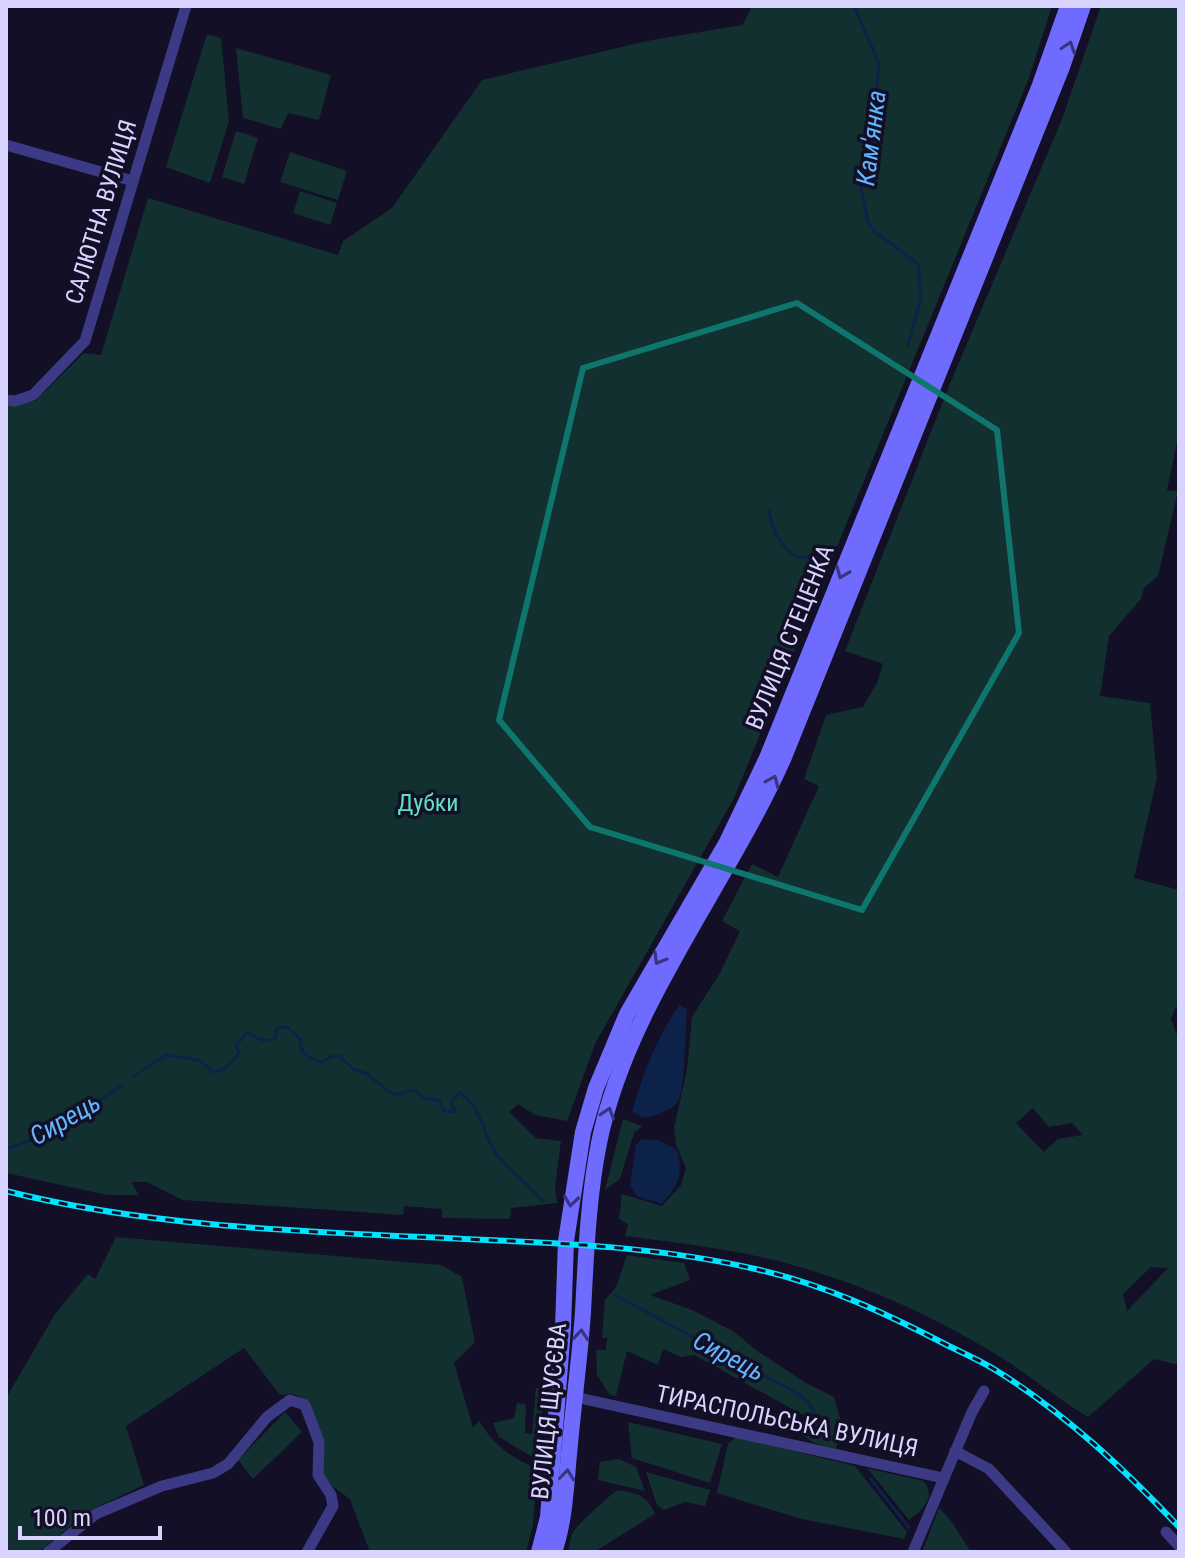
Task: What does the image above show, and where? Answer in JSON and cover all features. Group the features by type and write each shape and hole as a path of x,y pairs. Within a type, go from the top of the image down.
{"main road":[{"name":"ВУЛИЦЯ СТЕЦЕНКА","path":"565,1280 566,1241 577,1159 604,1067 627,1014 727,842 767,758 1034,99 1068,6"},
{"name":"ВУЛИЦЯ СТЕЦЕНКА","path":"585,1273 589,1207 600,1140 636,1033 765,800 784,757 1046,107 1083,6"},
{"name":"ВУЛИЦЯ ЩУСЄВА","path":"554,1552 561,1522 575,1397 585,1273"},
{"name":"ВУЛИЦЯ ЩУСЄВА","path":"539,1552 548,1517 565,1280"}],"street":[{"name":"САЛЮТНА ВУЛИЦЯ","path":"11,400 33,395 85,341 186,6"},
{"path":"6,145 133,181"},
{"name":"ТИРАСПОЛЬСЬКА ВУЛИЦЯ","path":"575,1397 943,1478 984,1391"},
{"path":"48,1552 96,1514 162,1486 213,1473 228,1464 267,1417 290,1400 305,1405 319,1442 318,1475 331,1495 333,1506 307,1552"},
{"path":"955,1451 989,1469 1066,1552"},
{"path":"913,1552 943,1478"},
{"path":"1166,1532 1179,1546"}],"highlighted area":[{"path":"797,303 997,430 1019,633 862,910 590,827 499,720 583,368"}],"green space":[{"name":"Дубки","path":"752,6 1052,6 1029,78 734,798 596,1042 567,1121 535,1115 518,1104 509,1112 536,1138 561,1141 555,1187 557,1203 511,1208 510,1219 442,1218 442,1209 405,1206 403,1215 183,1200 147,1182 131,1182 139,1195 107,1195 6,1173 6,404 35,401 84,353 101,355 148,198 338,255 343,241 392,208 482,80 647,41 743,25"},
{"path":"1101,6 1179,6 1179,433 1167,490 1178,491 1158,576 1144,588 1141,599 1109,636 1100,696 1150,703 1157,778 1134,878 1179,890 1179,1006 1171,1019 1179,1040 1179,1365 1154,1359 1088,1417 987,1349 945,1325 879,1295 833,1277 764,1258 625,1236 628,1224 619,1219 622,1194 662,1206 681,1185 686,1168 676,1145 674,1128 687,1069 692,1017 720,973 740,931 722,921 752,864 778,877 819,786 804,779 826,715 863,707 877,683 883,664 845,651 949,386 1062,119","holes":["1033,1108 1049,1127 1072,1123 1083,1135 1058,1139 1044,1152 1016,1123","1151,1267 1168,1268 1127,1311 1123,1294"]},
{"path":"207,34 221,38 229,121 210,183 166,167"},
{"path":"236,48 331,75 319,120 288,113 281,129 243,118"},
{"path":"236,131 258,138 244,184 222,177"},
{"path":"290,152 347,171 338,200 280,182"},
{"path":"300,191 337,203 330,225 293,213"},
{"path":"623,1119 642,1126 634,1133 620,1179 605,1190"},
{"path":"116,1237 441,1265 462,1277 475,1342 454,1363 473,1428 479,1421 504,1450 537,1469 533,1525 526,1552 370,1552 350,1499 324,1480 318,1431 309,1407 293,1394 280,1395 244,1348 126,1426 144,1485 89,1511 38,1552 6,1552 6,1398 55,1314 88,1274 95,1279"},
{"path":"627,1255 684,1263 690,1280 650,1295 692,1310 733,1331 806,1383 834,1397 844,1432 835,1449 802,1436 805,1416 694,1355 681,1357 663,1349 658,1365 627,1351 616,1396 610,1395 597,1375 596,1350 606,1350 607,1338 602,1338 605,1300 616,1287"},
{"path":"536,1388 543,1388 539,1461 499,1437 493,1423 514,1418 517,1403 526,1404 525,1433 532,1434"},
{"path":"285,1412 302,1432 253,1479 238,1460"},
{"path":"628,1422 722,1444 710,1483 632,1458"},
{"path":"736,1437 855,1466 907,1532 904,1539 802,1519 717,1493 728,1444"},
{"path":"619,1459 636,1467 645,1491 598,1480 600,1462"},
{"path":"867,1468 923,1481 929,1492 926,1503 909,1520"},
{"path":"646,1472 710,1490 705,1506 685,1502 664,1510 657,1505"},
{"path":"618,1490 641,1496 655,1514 594,1552 568,1552 576,1529"},
{"path":"939,1508 951,1521 971,1552 922,1552"}],"water":[{"path":"680,1004 687,1010 680,1096 677,1103 667,1110 649,1117 640,1116 632,1112 641,1083 658,1042"},
{"path":"642,1139 658,1140 676,1149 679,1157 678,1178 662,1204 637,1196 630,1186 636,1145"}],"waterway":[{"name":"Кам'янка","path":"854,6 879,63 873,137 860,181 868,223 918,264 921,298 908,345"},
{"path":"769,511 777,537 784,546 796,557 812,557"},
{"name":"Сирець","path":"134,1076 166,1055 199,1060 213,1072 217,1071 234,1059 239,1052 236,1045 247,1033 268,1040 276,1038 276,1030 288,1028 300,1039 301,1048 309,1057 322,1062 340,1056 353,1069 366,1073 390,1093 414,1090 425,1099 439,1100 444,1111 455,1112 451,1103 460,1092 475,1109 496,1153 543,1201"},
{"name":"Сирець","path":"6,1149 47,1134 123,1085"},
{"name":"Сирець","path":"615,1295 797,1393 808,1402 827,1434"},
{"name":"Сирець","path":"871,1479 909,1528"}],"railway":[{"path":"6,1191 176,1221 613,1247 723,1262 784,1276 875,1310 997,1371 1047,1405 1093,1443 1179,1527"}]}
